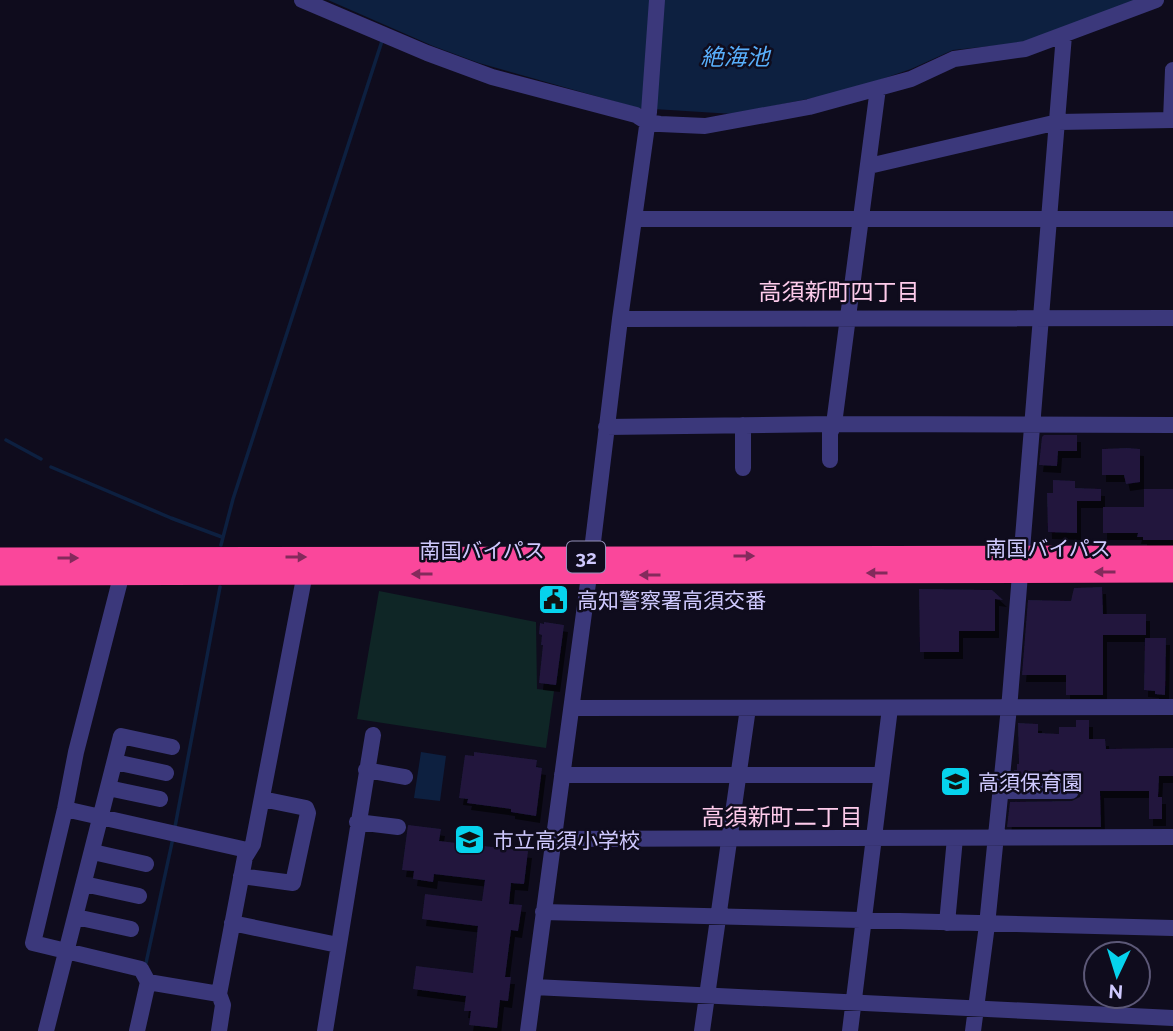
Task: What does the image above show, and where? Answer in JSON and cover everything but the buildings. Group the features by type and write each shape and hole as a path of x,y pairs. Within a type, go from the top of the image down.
{"highway":[{"name":"南国バイパス","path":"0,558 589,566 1020,564 1173,556"},
{"name":"南国バイパス","path":"1020,564 1173,572"},
{"name":"南国バイパス","path":"0,575 305,573 589,566"}],"street":[{"path":"302,0 492,77 636,115 705,126 809,107 911,79 954,59 1026,49 1156,0"},
{"path":"528,1031 648,117 657,0"},
{"path":"973,1031 987,925 1008,707 1064,36"},
{"path":"869,166 1058,121 1172,120 1173,70"},
{"path":"830,460 830,433 834,424 878,88"},
{"path":"634,219 1173,219"},
{"path":"620,319 1173,318"},
{"path":"606,427 834,424 1173,425"},
{"path":"743,425 743,468"},
{"path":"122,573 76,752 65,809 26,942 141,969 148,982 137,1031"},
{"path":"219,1031 223,1005 219,994 232,923 247,850 253,845 305,573"},
{"path":"572,708 1173,707"},
{"path":"702,1031 748,708"},
{"path":"850,1031 890,708"},
{"path":"325,1031 373,735"},
{"path":"46,1031 121,736 172,747"},
{"path":"115,762 166,773"},
{"path":"366,771 405,777"},
{"path":"562,775 881,775"},
{"path":"108,788 160,799"},
{"path":"1000,791 1071,791"},
{"path":"241,876 293,883 308,813 306,808 262,799"},
{"path":"65,809 247,850"},
{"path":"357,822 398,827"},
{"path":"554,839 1173,837"},
{"path":"947,923 955,838"},
{"path":"93,852 146,864"},
{"path":"85,884 139,896"},
{"path":"543,912 1173,928"},
{"path":"76,917 131,929"},
{"path":"232,923 338,945"},
{"path":"148,982 219,994"},
{"path":"534,987 1173,1018"}],"green space":[{"path":"379,591 536,622 537,689 554,691 546,748 357,719"}],"water":[{"name":"絶海池","path":"328,0 1140,0 1040,38 953,50 911,69 847,91 733,114 638,108 479,63"},
{"path":"421,752 446,756 440,801 414,798"}],"waterway":[{"path":"221,545 233,499 382,41"},
{"path":"6,440 41,459"},
{"path":"51,467 222,537"},
{"path":"175,827 220,587"},
{"path":"146,963 173,838"}],"place":[{"name":"高知警察署高須交番","path":"554,600"},
{"name":"高須保育園","path":"955,782"},
{"name":"市立高須小学校","path":"470,840"}],"district":[{"name":"高須新町四丁目","path":"839,291"},
{"name":"高須新町二丁目","path":"782,816"}]}
